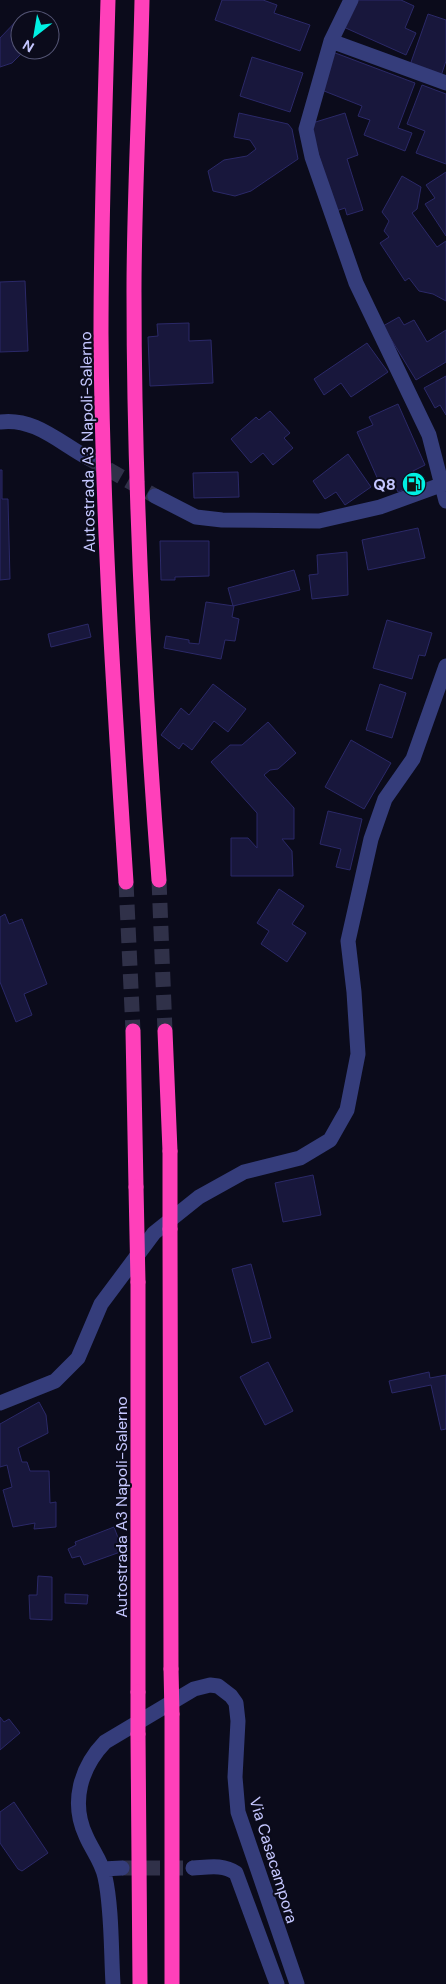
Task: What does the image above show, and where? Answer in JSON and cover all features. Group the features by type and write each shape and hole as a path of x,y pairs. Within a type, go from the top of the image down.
{"highway":[{"name":"Autostrada A3 Napoli-Salerno","path":"108,0 102,407 107,564 126,882"},
{"path":"142,0 134,290 135,424 138,538 150,770 159,880"},
{"name":"Autostrada A3 Napoli-Salerno","path":"133,1031 138,1282 140,1984"},
{"path":"165,1031 170,1151 172,1984"}],"street":[{"path":"351,0 331,41 306,128 312,157 356,283 429,435 444,484 446,501"},
{"path":"331,41 446,83"},
{"path":"0,422 16,421 33,426 88,458"},
{"path":"156,496 196,517 222,520 319,521 380,507 444,484"},
{"path":"0,1403 55,1380 78,1358 101,1304 154,1233 199,1197 244,1172 300,1158 330,1140 347,1110 358,1054 348,941 371,839 385,799 413,759 446,666"},
{"name":"Via Casacampora","path":"113,1984 107,1888 103,1869 81,1824 78,1799 83,1775 96,1751 116,1734 194,1689 210,1685 225,1690 231,1696 238,1712 235,1777 238,1812 296,1984"},
{"path":"193,1868 218,1866 236,1873 277,1984"},
{"path":"103,1869 122,1868"}],"building":[{"path":"222,0 263,0 277,5 274,13 310,25 300,51 215,20"},
{"path":"351,0 401,0 414,6 405,28 416,33 406,55 339,25"},
{"path":"428,14 446,20 446,61 441,76 410,65"},
{"path":"10,28 10,60 15,60 0,67 0,38"},
{"path":"330,51 415,83 398,128 412,133 405,151 364,135 370,120 358,116 362,106 314,87"},
{"path":"252,57 303,73 290,112 240,96"},
{"path":"422,85 446,94 446,164 416,153 425,131 407,124"},
{"path":"239,113 288,124 292,129 298,159 251,191 235,196 213,191 208,171 224,160 247,156 256,149 250,140 234,137"},
{"path":"345,113 358,155 347,159 363,210 347,215 345,208 336,211 309,124"},
{"path":"446,172 446,236 425,204 435,198 426,185"},
{"path":"402,176 421,187 417,209 412,213 437,247 446,241 446,301 433,294 419,291 409,278 405,281 380,243 389,237 384,231 389,221 382,212"},
{"path":"25,281 28,351 0,352 0,282"},
{"path":"399,317 404,325 414,320 427,342 446,330 446,362 416,380 383,326"},
{"path":"189,323 189,341 211,340 213,383 150,386 148,337 158,336 157,324"},
{"path":"367,343 388,372 351,397 341,383 324,395 314,379"},
{"path":"446,376 446,415 440,405 435,408 424,388"},
{"path":"398,404 425,465 413,471 418,483 398,492 391,477 379,482 357,432 373,425 369,417"},
{"path":"270,411 290,433 284,438 293,448 273,465 263,453 251,463 231,439 256,417 259,420"},
{"path":"348,454 371,487 345,505 336,492 325,499 313,481"},
{"path":"0,470 2,470 2,499 8,499 10,579 0,580"},
{"path":"238,472 239,497 194,498 193,473"},
{"path":"418,528 425,558 368,570 362,540"},
{"path":"160,541 209,541 209,576 175,577 175,580 161,580"},
{"path":"347,552 348,595 312,599 309,575 318,574 317,555"},
{"path":"294,570 300,590 233,606 228,588"},
{"path":"206,602 234,606 232,617 239,619 235,641 225,640 221,659 164,648 166,636 189,640 189,643 199,644"},
{"path":"387,620 432,633 425,656 419,655 412,679 373,668"},
{"path":"88,624 91,637 51,647 48,634"},
{"path":"213,684 246,709 228,732 214,721 192,750 183,743 179,749 161,735 181,708 189,715"},
{"path":"380,684 406,693 392,738 366,730"},
{"path":"268,722 296,753 278,769 270,770 264,775 294,808 294,839 282,839 292,851 293,876 231,876 231,838 248,838 257,848 257,813 211,762 230,745 242,745"},
{"path":"351,740 391,763 364,809 325,787"},
{"path":"328,811 362,819 350,870 336,867 341,849 320,844"},
{"path":"279,889 304,906 292,924 306,933 287,962 261,944 269,931 257,923"},
{"path":"5,914 9,924 22,919 47,984 24,994 32,1015 16,1022 0,982 0,917"},
{"path":"313,1175 321,1215 283,1222 275,1183"},
{"path":"251,1264 271,1338 252,1343 232,1269"},
{"path":"268,1362 293,1411 265,1425 240,1377"},
{"path":"429,1372 430,1378 446,1375 446,1429 441,1430 431,1385 392,1393 389,1381"},
{"path":"39,1402 46,1415 48,1433 18,1448 22,1462 27,1462 30,1471 49,1471 50,1503 56,1502 56,1527 34,1529 35,1523 13,1527 3,1490 12,1487 7,1465 0,1467 0,1424"},
{"path":"114,1527 123,1551 84,1565 80,1556 72,1558 68,1549 76,1545 75,1542"},
{"path":"38,1576 52,1577 52,1620 30,1619 29,1595 37,1595"},
{"path":"65,1594 88,1595 87,1604 65,1603"},
{"path":"0,1717 4,1722 9,1719 20,1733 0,1750"},
{"path":"14,1802 48,1853 22,1871 18,1869 0,1843 0,1812"}],"tunnel":[{"path":"88,458 155,496"},
{"path":"159,880 165,1031"},
{"path":"126,882 133,1031"},
{"path":"122,1868 193,1868"}],"place":[{"name":"Q8","path":"414,484"}]}
